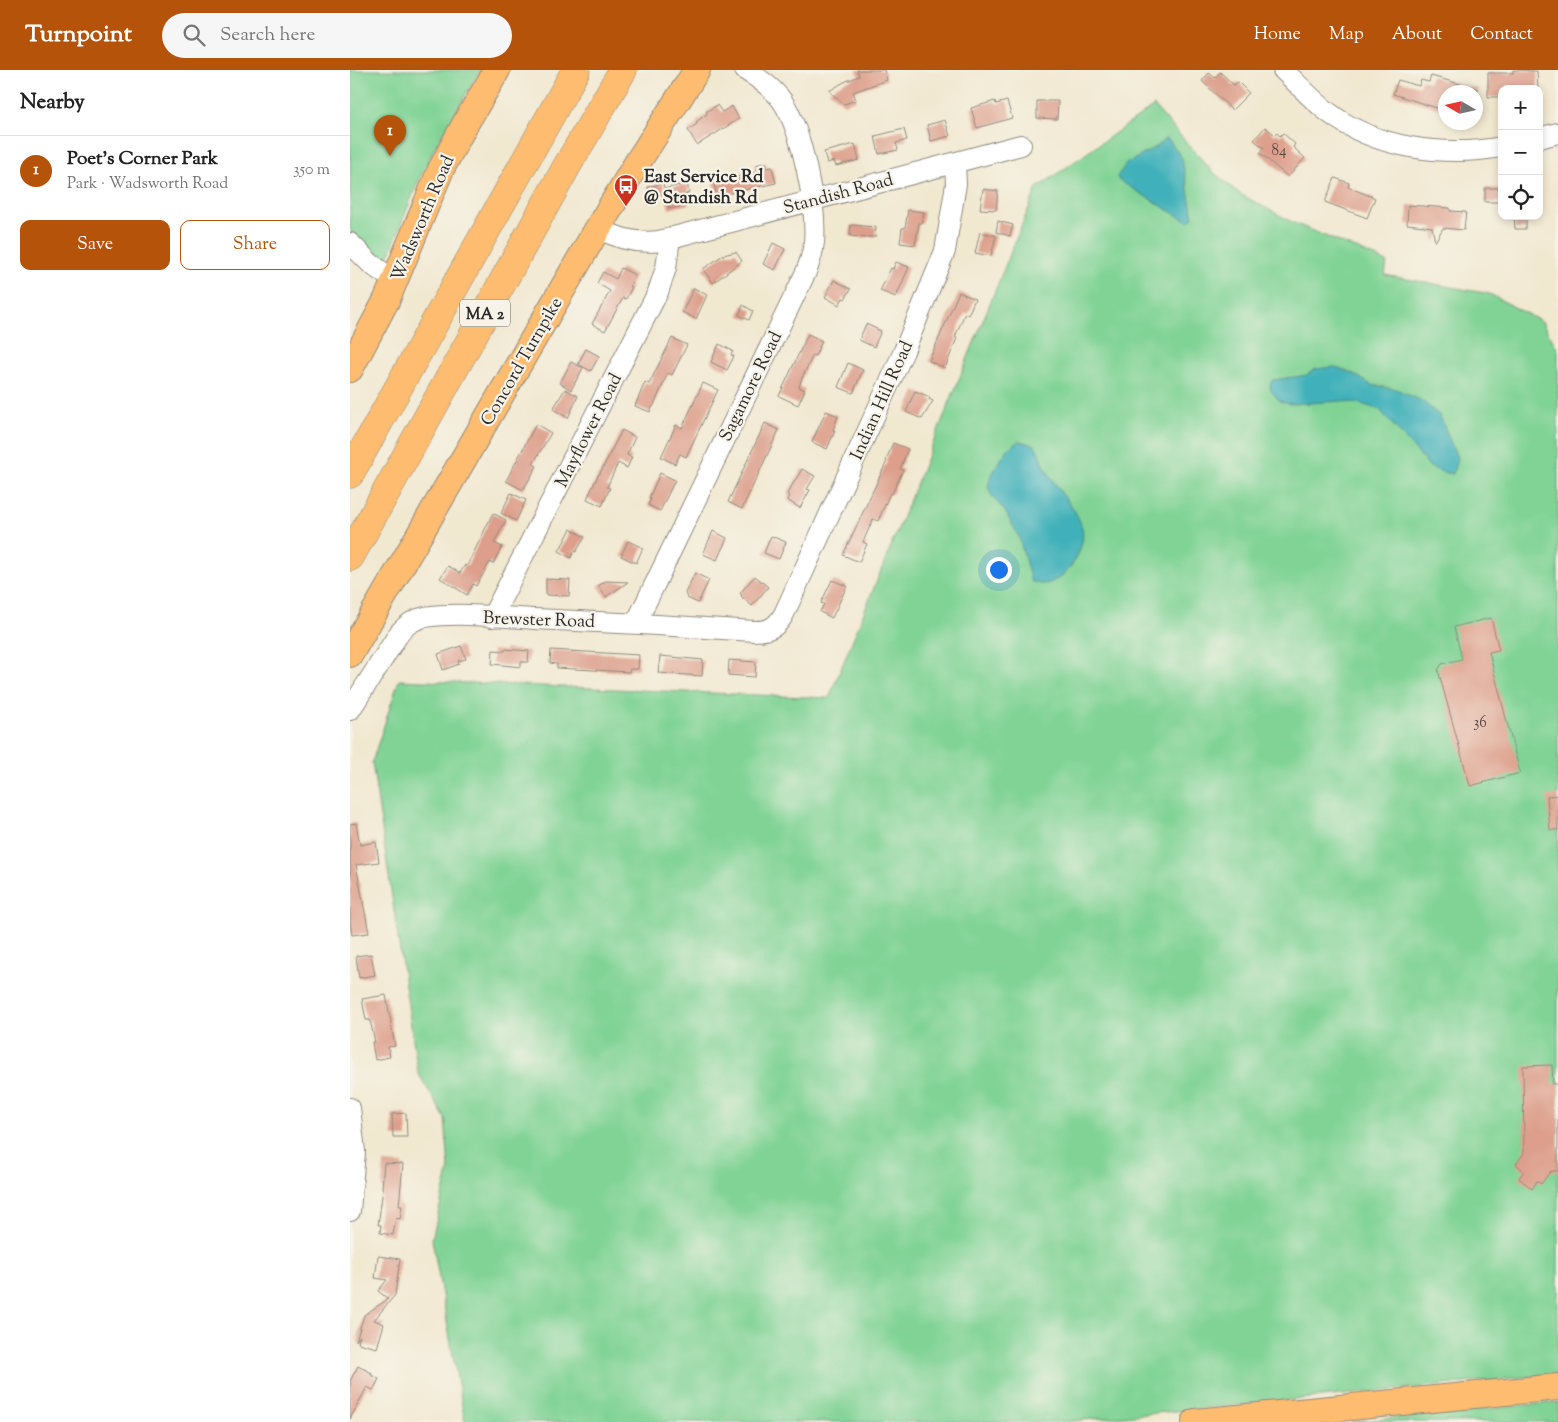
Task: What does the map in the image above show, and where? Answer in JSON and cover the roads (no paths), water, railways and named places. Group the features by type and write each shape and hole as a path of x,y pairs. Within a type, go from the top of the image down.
{"highway":[{"name":"MA 2","path":"350,474 576,70"},
{"name":"MA 2","path":"350,557 566,166 623,70"}],"main road":[{"name":"Wadsworth Road","path":"350,369 377,320 441,169 497,70"},
{"name":"Concord Turnpike","path":"350,654 598,228 696,70"},
{"path":"1195,1422 1558,1387"}],"street":[{"path":"1283,70 1329,113 1350,126 1393,143 1441,151 1498,147"},
{"name":"Sagamore Road","path":"636,623 806,272 814,244 812,199 796,128 784,104 772,89 754,72"},
{"path":"1543,137 1558,133"},
{"name":"Standish Road","path":"598,228 617,238 630,241 652,242 1021,145"},
{"name":"Indian Hill Road","path":"775,626 784,614 888,387 945,251 956,184 955,163"},
{"name":"Mayflower Road","path":"492,617 658,292 666,268 670,238"},
{"path":"350,243 371,264 394,281"},
{"name":"Brewster Road","path":"350,710 395,638 408,624 419,619 432,617 492,617 636,623 755,631 766,630 775,626"},
{"path":"350,1108 354,1152 350,1212"}],"water":[{"path":"1165,139 1168,139 1182,158 1193,217 1189,221 1120,181 1117,177 1126,164 1156,147"},
{"path":"1335,367 1354,374 1371,385 1396,389 1422,401 1440,416 1457,458 1453,474 1430,467 1380,410 1362,404 1341,401 1292,404 1281,402 1271,391 1270,385 1273,380 1307,375 1315,369"},
{"path":"1019,441 1035,445 1048,473 1074,510 1082,528 1083,538 1080,549 1068,569 1051,582 1041,584 1031,581 1019,537 1005,511 992,496 988,487 991,476 1008,449"}],"place":[{"name":"Poet's Corner Park","path":"390,156"},
{"name":"East Service Rd @ Standish Rd","path":"626,207"}]}
